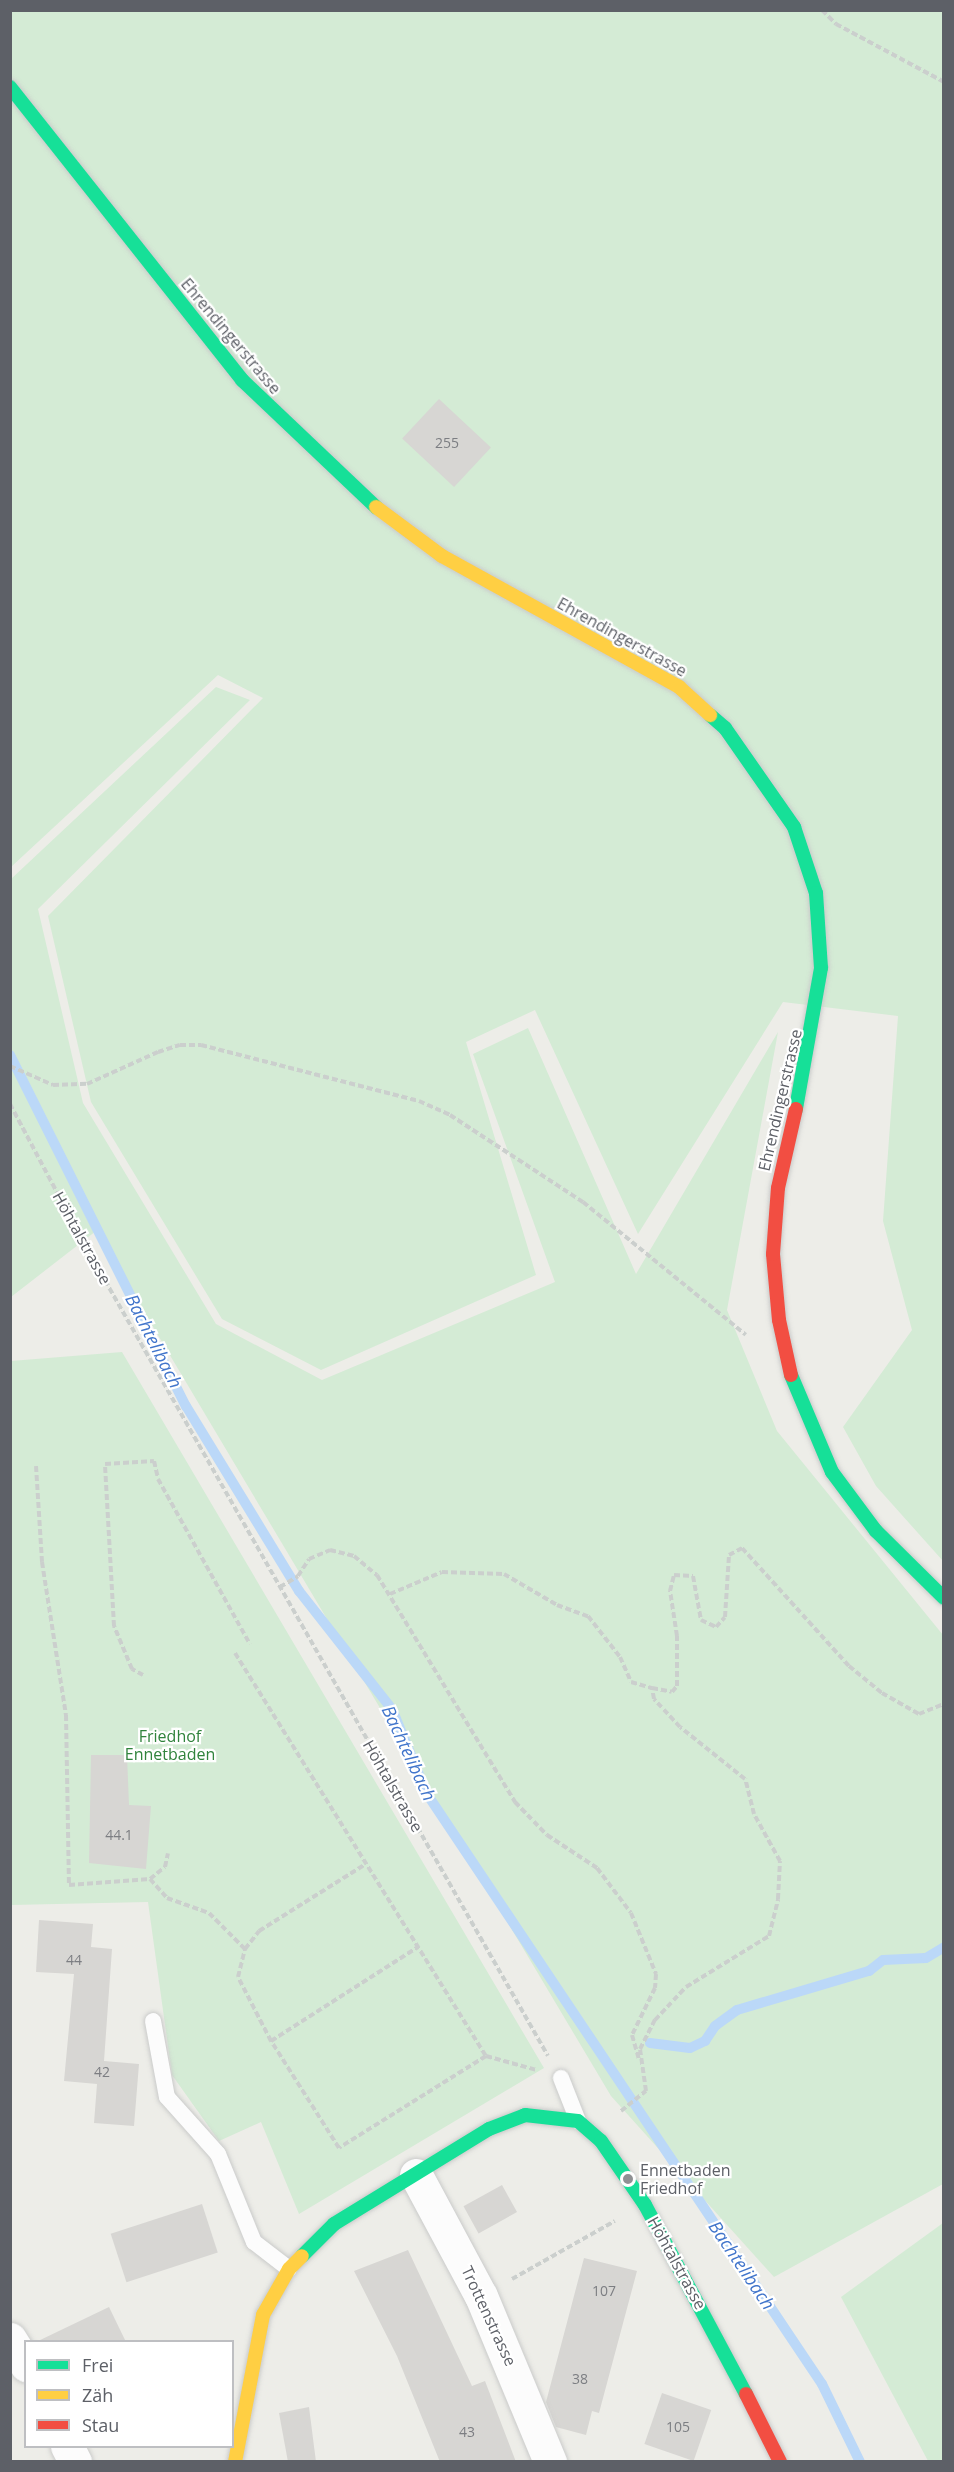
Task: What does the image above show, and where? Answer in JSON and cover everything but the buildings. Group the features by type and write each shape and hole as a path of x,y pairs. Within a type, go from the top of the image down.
{"main road":[{"name":"Ehrendingerstrasse","path":"10,87 242,380 299,437 375,507 442,556 679,687 725,728 794,827 816,893 821,968 812,1044 778,1188 773,1254 779,1320 790,1372 832,1472 876,1531 944,1598"},
{"path":"235,2462 252,2356 263,2315 289,2269 334,2224 489,2129 525,2115 578,2121"},
{"name":"Höhtalstrasse","path":"578,2121 601,2141 645,2205 780,2462"}],"street":[{"name":"Trottenstrasse","path":"416,2175 481,2296 550,2462"},
{"path":"10,2339 24,2362"},
{"path":"69,2448 75,2462"}],"lane":[{"path":"153,2021 167,2097 218,2154 254,2242 289,2269"},
{"name":"Höhtalstrasse","path":"561,2078 578,2121"}],"path":[{"path":"822,10 836,24 944,82"},
{"path":"10,1066 27,1071 53,1085 87,1084 180,1045 201,1046 419,1101 450,1115 583,1202 790,1372"},
{"name":"Höhtalstrasse","path":"10,1104 87,1249 561,2078"},
{"path":"143,1675 132,1669 114,1626 105,1464 154,1461 158,1479 250,1644"},
{"path":"36,1466 42,1562 66,1715 69,1885 150,1879 165,1867 168,1853"},
{"path":"390,1594 442,1572 504,1574 557,1605 588,1616 620,1657 631,1682 672,1692 677,1686 672,1578 679,1572 693,1576 701,1620 716,1627 725,1617 729,1555 742,1548 849,1666 882,1693 919,1714 944,1704"},
{"path":"281,1586 298,1576 309,1559 339,1550 366,1563 390,1594 515,1802 547,1835 597,1868 631,1913 656,1974 655,1988 632,2035 647,2084 643,2095 627,2107"},
{"path":"235,1653 486,2056 561,2078"},
{"path":"639,2060 648,2029 686,1987 769,1936 780,1870 780,1861 754,1814 745,1779 657,1706 652,1688"},
{"path":"366,1864 259,1931 245,1949 238,1977 271,2041 339,2148 486,2056"},
{"path":"150,1879 167,1898 209,1913 245,1949"},
{"path":"271,2041 418,1947"},
{"path":"481,2296 645,2205"}],"green space":[{"path":"11,11 943,11 943,1561 876,1486 843,1427 912,1330 883,1221 898,1016 783,1002 638,1234 535,1010 466,1042 536,1275 321,1370 222,1319 91,1102 48,916 263,698 218,675 11,867"},
{"path":"216,687 250,700 38,909 83,1103 216,1324 322,1380 555,1282 473,1054 528,1028 636,1274 778,1032 727,1310 777,1431 943,1635 943,2184 774,2277 611,2096 96,1231 11,1297 11,879"},
{"name":"Friedhof Ennetbaden","path":"122,1352 544,2068 299,2214 261,2122 219,2141 172,2075 148,1902 11,1905 11,1361"},
{"path":"943,2223 943,2461 928,2461 841,2297"}],"waterway":[{"name":"Bachtelibach","path":"10,1055 186,1406 299,1591 392,1709 427,1794 822,2384 860,2462"},
{"path":"650,2043 690,2048 705,2041 715,2026 737,2010 869,1971 883,1960 926,1958 944,1947"}],"traffic: fast":[{"path":"10,87 242,380 376,507"},
{"path":"710,715 725,728 794,827 816,893 821,968 796,1109"},
{"path":"791,1375 832,1472 876,1531 944,1598"},
{"path":"302,2256 334,2224 489,2129 525,2115 578,2121 601,2141 645,2205 746,2394"}],"traffic: slow":[{"path":"376,507 442,556 679,687 710,715"},
{"path":"235,2462 263,2315 289,2269 302,2256"}],"traffic: jam":[{"path":"791,1375 779,1320 773,1254 778,1188 796,1109"},
{"path":"746,2394 780,2462"}],"place":[{"name":"Ennetbaden Friedhof","path":"628,2179"}]}
